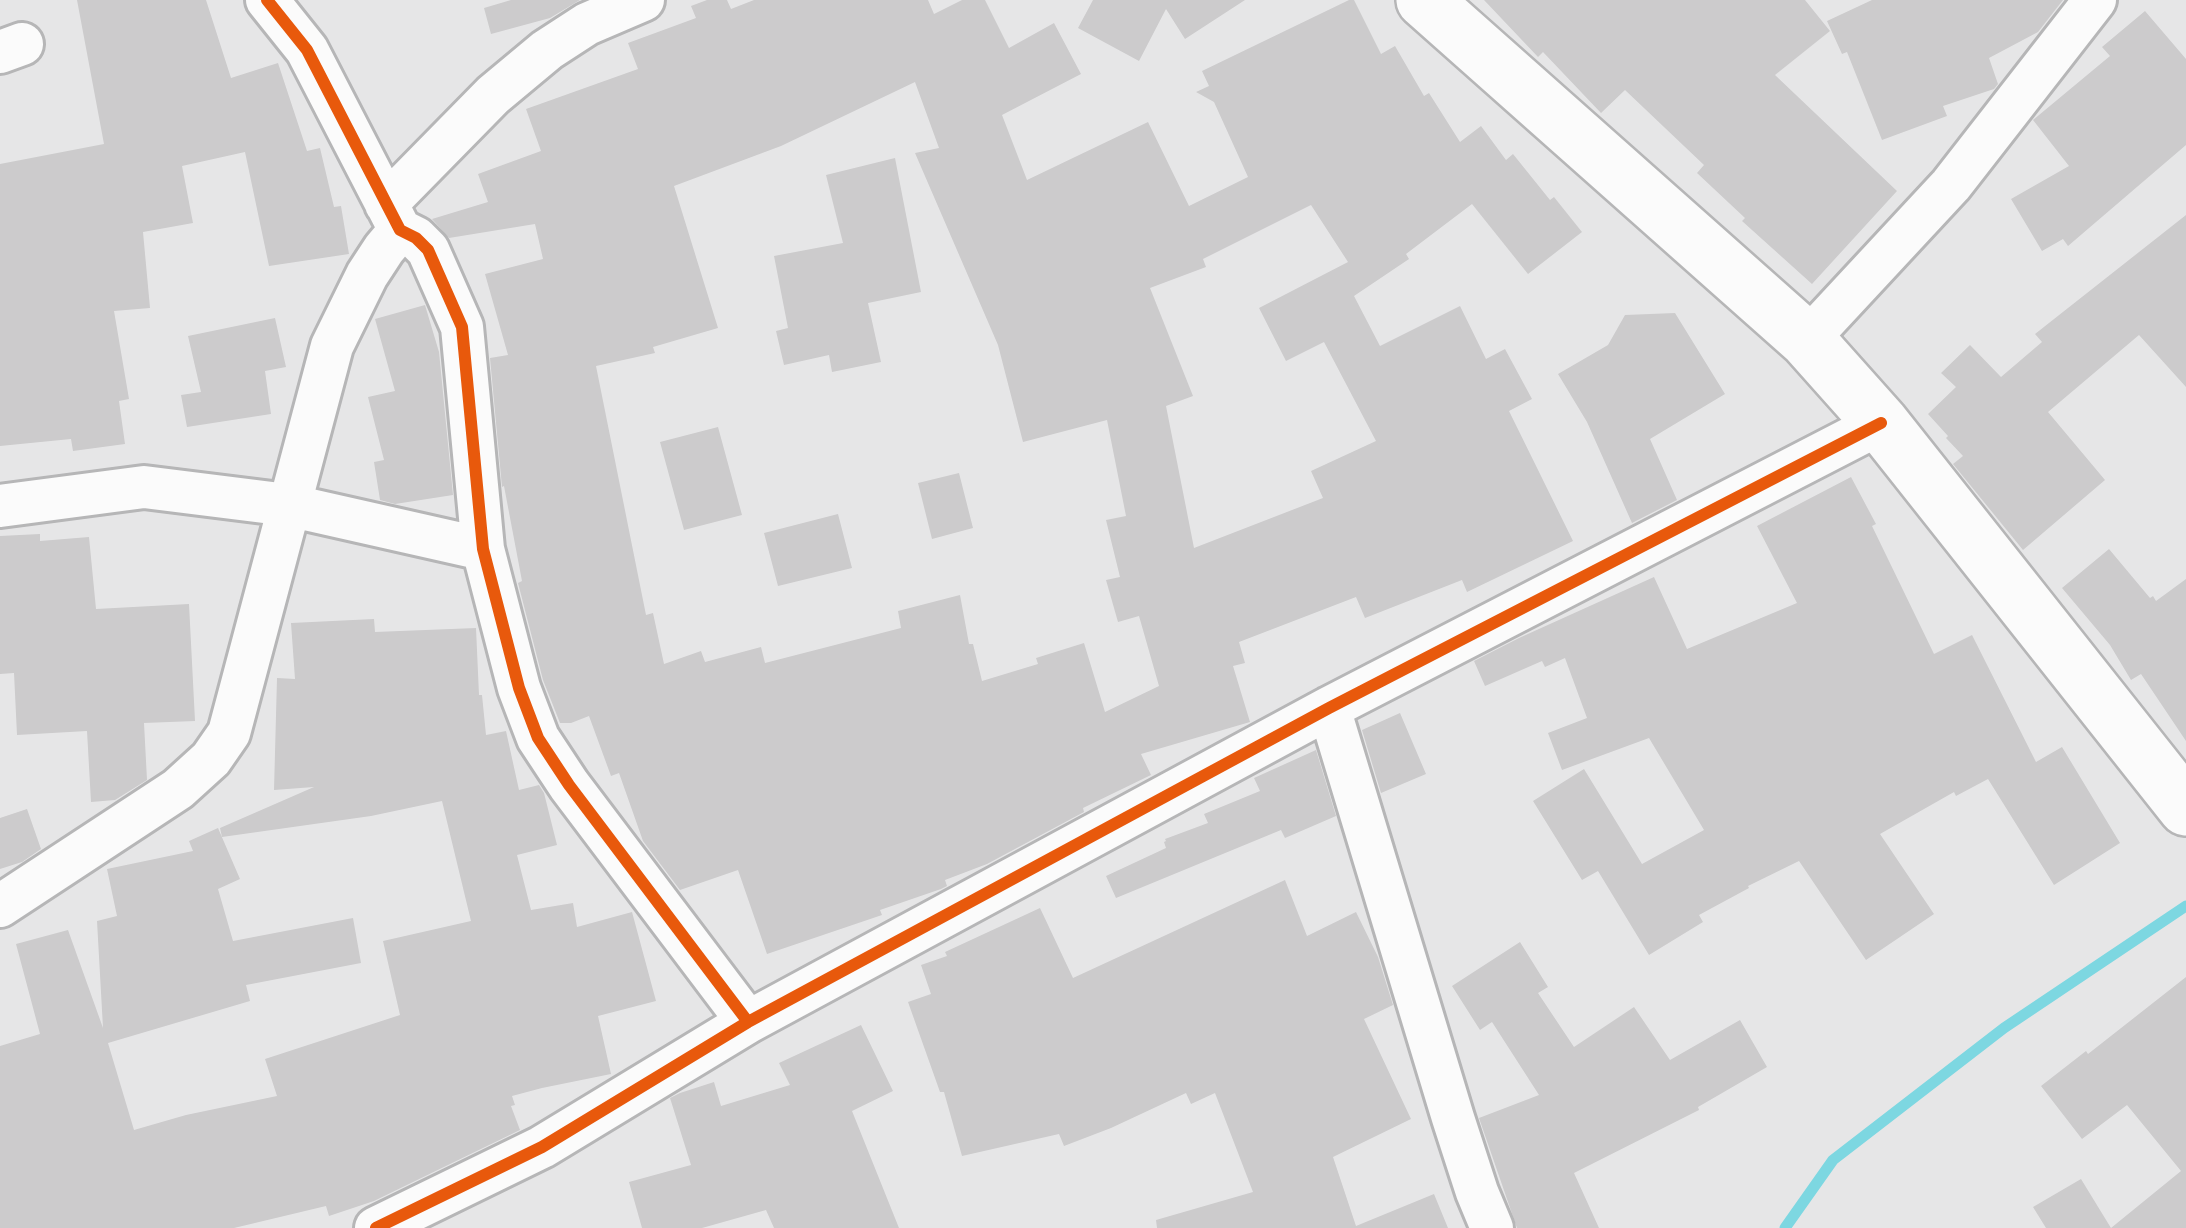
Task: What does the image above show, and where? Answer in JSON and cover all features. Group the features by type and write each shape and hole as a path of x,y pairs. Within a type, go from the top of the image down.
{"street":[{"path":"267,0 307,50 393,217 428,250 462,327 483,549 519,688 538,738 569,785 748,1022"},
{"path":"0,906 178,789 211,760 229,732 332,346 384,249 393,217 493,96 547,50 586,24 643,0"},
{"path":"1424,0 1807,340 1881,423 2186,808"},
{"path":"1807,340 1951,185 2094,0"},
{"path":"376,1228 542,1147 748,1022 1328,708 1881,423"},
{"path":"0,506 144,487 288,505 483,549"},
{"path":"1328,708 1453,1118 1492,1228"}],"building":[{"path":"77,0 206,0 231,78 278,63 307,151 320,148 334,207 341,206 349,254 269,266 245,152 182,166 193,223 143,232 150,308 114,311 129,399 119,401 125,444 73,451 71,439 0,446 0,164 104,144"},
{"path":"511,0 580,0 550,18 491,34 484,8"},
{"path":"707,0 727,0 731,9 754,0 928,0 934,14 962,0 985,0 1009,48 1054,23 1081,74 1002,115 1027,180 1148,122 1189,206 1248,177 1214,102 1196,92 1209,86 1202,71 1354,0 1381,54 1395,46 1424,96 1429,93 1460,142 1481,126 1506,160 1513,154 1582,232 1528,274 1472,204 1406,254 1409,259 1354,296 1380,346 1460,306 1486,359 1505,349 1532,399 1509,411 1573,541 1467,592 1462,580 1365,618 1356,597 1239,642 1245,663 1233,666 1250,722 1141,754 1151,775 1083,808 1084,812 987,864 945,880 947,886 880,910 882,915 767,954 738,870 680,890 643,841 619,773 611,776 589,716 560,723 543,680 518,583 522,581 502,487 490,358 508,355 485,274 543,259 535,224 449,238 432,219 488,202 478,174 541,151 526,109 638,69 628,43 696,18 691,6","holes":["915,82 939,148 915,153 998,345 1023,442 1107,420 1126,516 1106,520 1120,577 1106,580 1118,622 1139,616 1159,686 1105,712 1084,643 1036,658 1038,664 982,681 973,644 969,644 960,595 898,611 901,628 765,663 761,647 705,662 701,651 664,664 653,613 646,615 596,366 655,353 653,347 718,328 674,186 781,146","1311,205 1348,262 1259,308 1286,361 1324,342 1376,441 1311,471 1323,498 1194,548 1166,406 1193,396 1150,288 1206,267 1203,259"]},
{"path":"1093,0 1245,0 1185,39 1166,9 1139,61 1078,28"},
{"path":"1484,0 1805,0 1830,31 1775,75 1897,191 1812,284 1742,221 1745,218 1697,173 1704,165 1625,90 1601,113 1543,52 1538,57"},
{"path":"1872,0 2063,0 2038,32 1989,58 1998,84 1994,89 1943,106 1947,116 1882,140 1847,52 1842,54 1827,21"},
{"path":"2145,11 2186,59 2186,145 2068,246 2063,239 2042,251 2011,199 2069,166 2033,120 2110,56 2102,47"},
{"path":"895,158 921,292 868,303 881,362 832,372 829,355 784,365 776,331 788,328 774,256 843,243 826,175"},
{"path":"2186,215 2186,387 2139,335 2048,412 2105,480 2023,550 1953,464 1963,456 1928,414 1956,387 1941,373 1970,345 2001,377 2042,342 2035,334"},
{"path":"425,305 439,352 453,495 395,504 380,500 374,462 384,460 368,397 395,391 375,319"},
{"path":"1675,313 1725,394 1650,439 1677,500 1632,523 1587,422 1558,374 1608,345 1625,315"},
{"path":"275,318 286,367 265,371 271,414 187,427 181,395 201,392 188,336"},
{"path":"718,427 742,515 684,530 660,442"},
{"path":"959,473 973,528 932,539 918,483"},
{"path":"1851,477 1934,654 1972,635 2036,762 2062,747 2120,843 2054,885 1988,779 1956,796 1954,792 1880,834 1934,914 1866,960 1799,861 1699,915 1703,922 1649,955 1598,871 1582,880 1533,801 1584,769 1642,864 1704,830 1649,738 1562,770 1548,733 1587,718 1565,658 1545,667 1542,661 1485,686 1474,661 1654,577 1687,649 1797,603 1757,526"},
{"path":"838,514 852,568 778,586 764,533"},
{"path":"40,534 40,541 89,537 96,609 189,604 195,721 144,723 147,780 115,800 91,802 87,731 17,735 14,673 0,674 0,536"},
{"path":"2109,549 2156,601 2186,579 2186,741 2141,674 2131,680 2110,645 2062,588"},
{"path":"374,619 375,632 476,628 479,695 486,735 506,731 519,790 539,785 557,845 517,855 531,910 573,903 577,927 632,912 656,1001 598,1016 611,1074 512,1096 515,1105 511,1106 520,1130 374,1201 329,1216 326,1206 234,1228 0,1228 0,1046 40,1034 16,944 68,930 103,1028 97,921 117,916 107,869 193,851 189,841 218,828 240,879 218,889 233,941 353,918 361,963 246,985 250,1001 108,1043 134,1130 277,1096 265,1059 400,1015 383,941 471,921 442,801 371,816 222,837 220,828 314,787 274,790 277,678 295,679 291,623"},
{"path":"1400,713 1426,774 1381,793 1362,730"},
{"path":"1316,750 1336,816 1285,838 1281,830 1116,898 1106,876 1166,848 1165,839 1208,823 1204,814 1260,791 1254,778"},
{"path":"27,809 41,849 22,862 0,869 0,818"},
{"path":"1285,880 1307,936 1356,912 1378,957 1393,1005 1364,1019 1411,1119 1333,1157 1356,1226 1434,1194 1448,1228 1157,1228 1156,1220 1253,1192 1215,1093 1191,1104 1186,1093 1064,1146 1059,1134 962,1156 944,1092 940,1092 908,1002 931,994 921,965 947,956 945,952 1040,908 1073,978"},
{"path":"1520,942 1548,987 1538,993 1574,1047 1634,1007 1670,1060 1740,1020 1767,1067 1698,1107 1699,1110 1574,1173 1599,1228 1517,1228 1479,1118 1539,1095 1492,1022 1480,1030 1452,986"},
{"path":"2186,977 2186,1228 2111,1228 2181,1171 2127,1105 2082,1139 2041,1086"},
{"path":"861,1025 893,1091 852,1111 899,1228 774,1228 766,1210 702,1228 642,1228 629,1182 691,1165 670,1098 714,1082 721,1106 790,1085 779,1063"},
{"path":"2081,1179 2111,1228 2046,1228 2033,1207"}],"waterway":[{"path":"1785,1228 1833,1160 2004,1028 2186,906"}],"cycle path":[{"path":"267,0 307,50 400,230 428,250 462,327 483,549 519,688 538,738 569,785 748,1022"},
{"path":"376,1228 542,1147 748,1022 1329,708 1881,423"}]}
